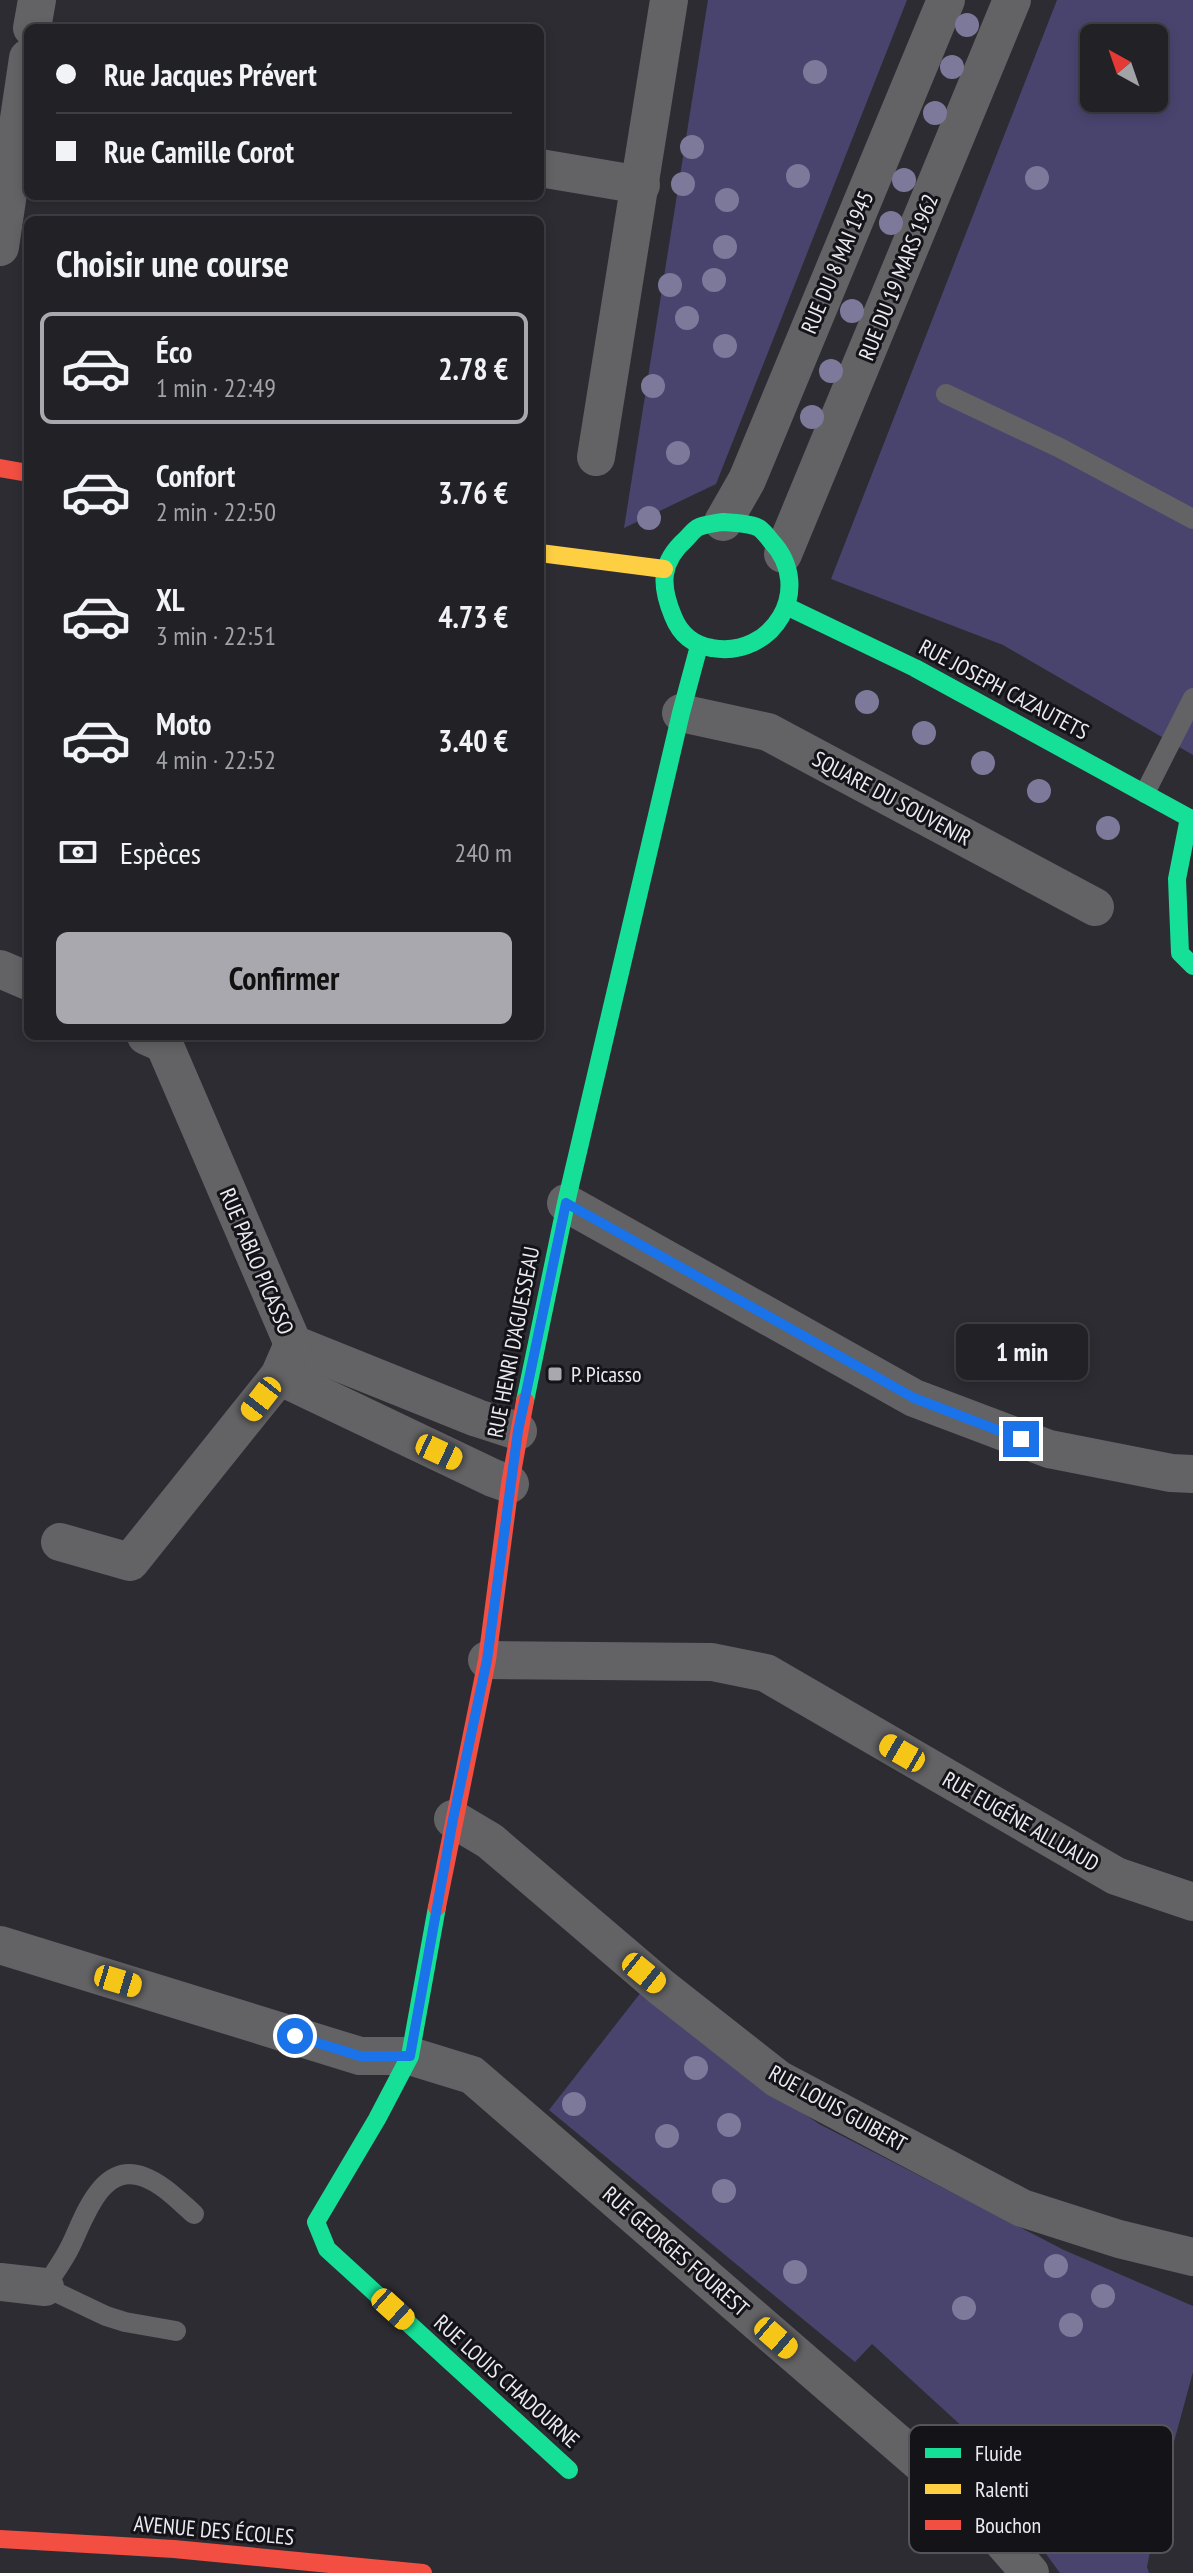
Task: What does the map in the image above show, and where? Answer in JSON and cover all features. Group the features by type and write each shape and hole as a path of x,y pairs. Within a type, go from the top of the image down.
{"street":[{"path":"33,24 37,0"},
{"path":"596,457 669,0"},
{"name":"RUE DU 8 MAI 1945","path":"723,522 747,480 946,0"},
{"name":"RUE DU 19 MARS 1962","path":"783,554 1012,0"},
{"path":"0,247 20,75"},
{"path":"544,169 641,185"},
{"path":"0,468 24,472"},
{"path":"723,522 758,527 783,554 791,580 788,607 765,635 749,645 727,651 699,646 678,629 666,600 664,569 676,548 699,527 723,522"},
{"path":"544,554 664,569"},
{"name":"RUE JOSEPH CAZAUTETS","path":"788,607 915,668 1191,819"},
{"name":"RUE HENRI D'AGUESSEAU","path":"410,2056 453,1819 487,1660 518,1431 566,1203 699,646"},
{"name":"SQUARE DU SOUVENIR","path":"681,713 768,732 1095,907"},
{"path":"1191,819 1177,879 1180,953 1193,966"},
{"path":"0,969 24,979"},
{"name":"RUE PABLO PICASSO","path":"158,1040 286,1360 518,1431"},
{"path":"566,1203 914,1398 1049,1449 1171,1473 1193,1474"},
{"path":"60,1542 130,1562 286,1360 493,1478 510,1484"},
{"name":"RUE EUGÉNE ALLUAUD","path":"487,1660 712,1662 766,1673 1116,1876 1193,1902"},
{"name":"RUE LOUIS GUIBERT","path":"453,1819 490,1841 641,1970 778,2079 1022,2208 1119,2239 1193,2257"},
{"name":"RUE GEORGES FOUREST","path":"0,1945 360,2056 410,2056 472,2075 909,2453"},
{"name":"RUE LOUIS CHADOURNE","path":"410,2056 396,2086 316,2222 327,2249 569,2470"},
{"path":"0,2282 45,2287"},
{"name":"AVENUE DES ÉCOLES","path":"0,2539 174,2549 423,2573"},
{"name":"RUE GEORGES FOUREST","path":"1013,2553 1030,2573"}],"lane":[{"path":"946,394 1060,448 1193,519"},
{"path":"1145,793 1193,698"},
{"path":"176,2331 106,2316 45,2287 60,2265 95,2197 114,2177 130,2174 145,2177 194,2214"}],"shaded area":[{"path":"708,0 907,0 716,484 624,528"},
{"path":"1057,0 1193,0 1193,755 1003,645 831,579"},
{"path":"642,1991 739,2069 819,2124 1064,2250 1193,2306 1193,2372 1173,2445 1173,2425 961,2425 872,2344 855,2362 549,2110"},
{"path":"1045,2553 1150,2553 1149,2573 1060,2573"}],"traffic: fast":[{"path":"723,522 761,529 784,560 789,580 788,599 781,617 769,632 753,643 734,649 705,647 688,638 673,616 665,584 667,565 677,548 697,528 723,522"},
{"path":"788,607 915,668 1193,820"},
{"path":"525,1401 566,1203 699,646"},
{"path":"1189,818 1177,879 1180,953 1193,966"},
{"path":"437,1907 410,2056 316,2222 327,2249 569,2470"}],"traffic: slow":[{"path":"544,554 664,569"}],"traffic: jam":[{"path":"0,468 24,472"},
{"path":"437,1907 487,1660 510,1484 525,1401"},
{"path":"0,2539 174,2549 423,2573"}],"place":[{"name":"P. Picasso","path":"555,1374"}],"route":[{"path":"295,2036 360,2056 410,2056 453,1819 487,1660 518,1431 566,1203 914,1398 1021,1439"}]}
